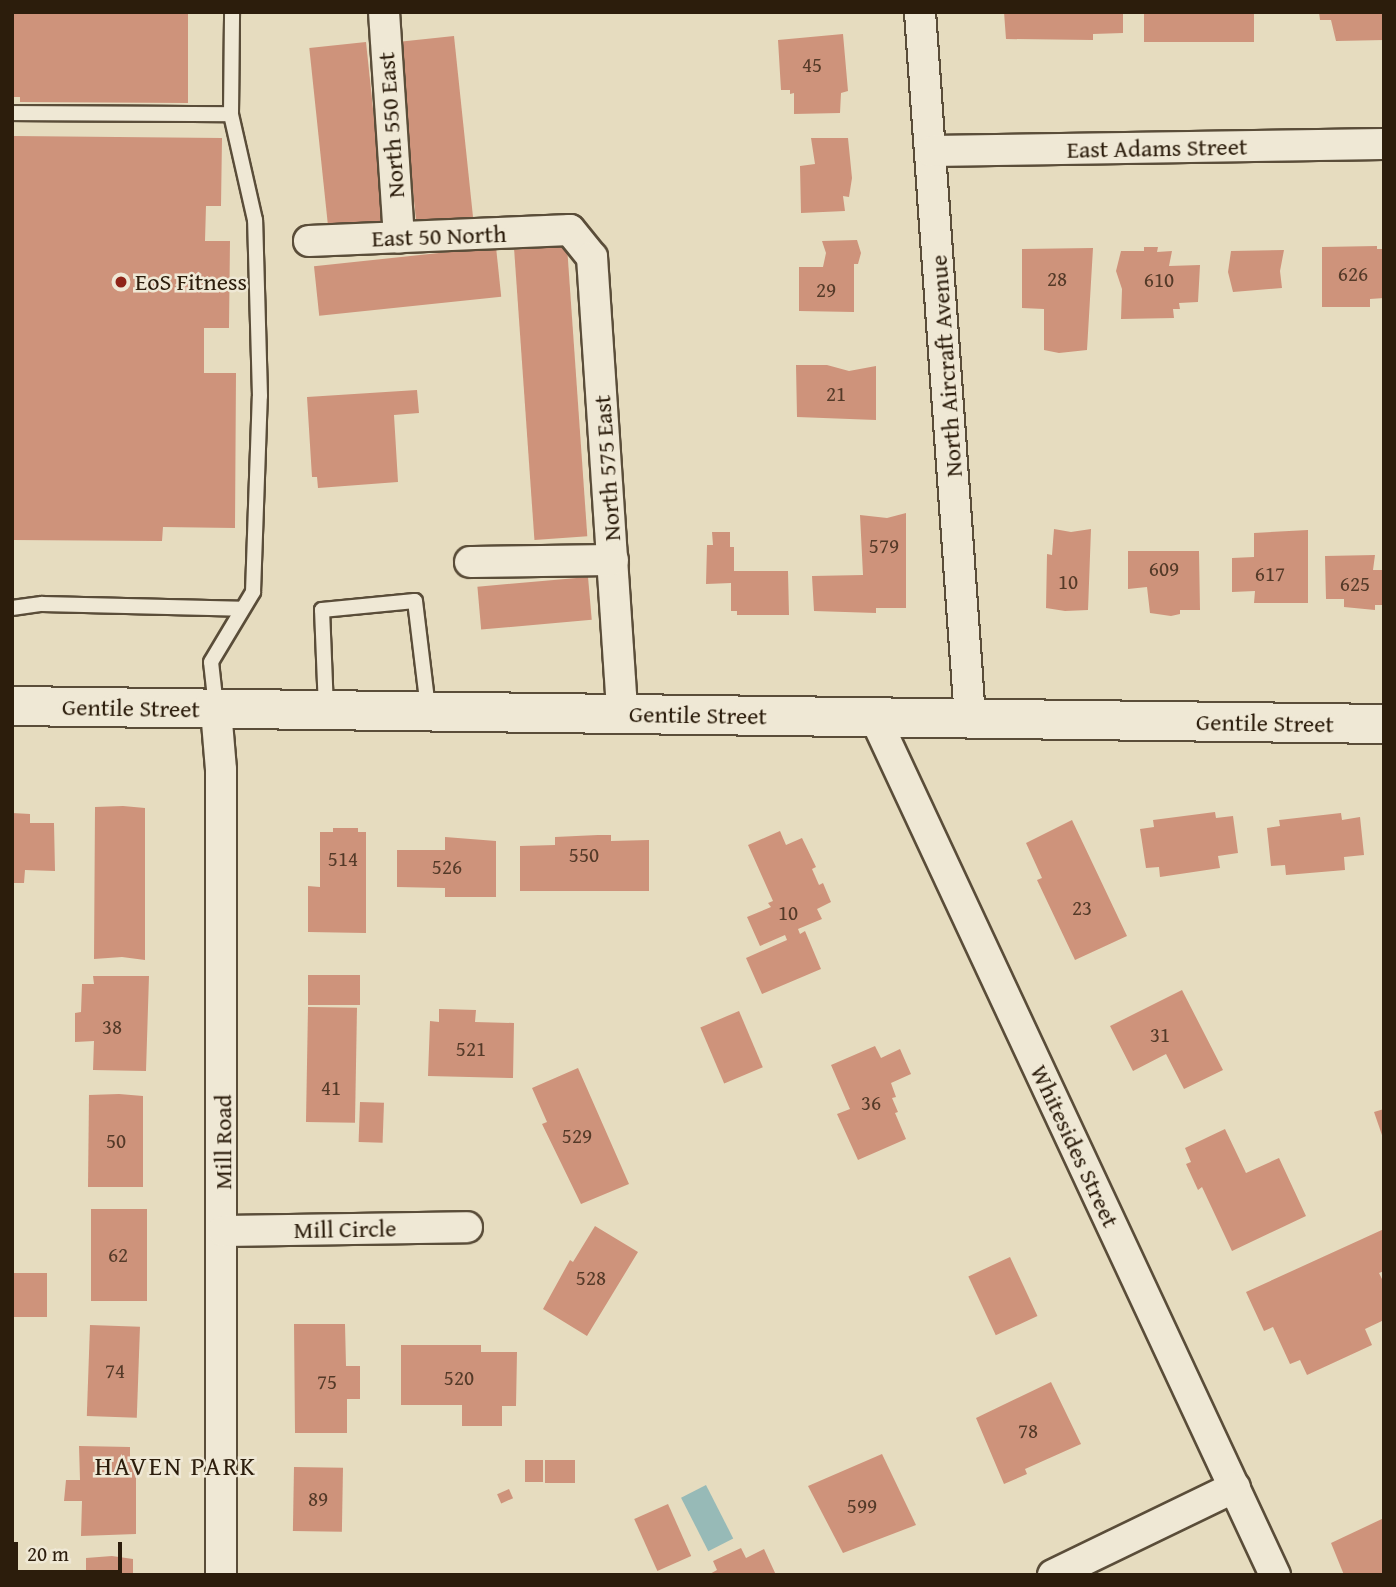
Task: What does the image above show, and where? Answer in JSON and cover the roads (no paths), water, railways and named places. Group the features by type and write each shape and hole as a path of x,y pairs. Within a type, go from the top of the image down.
{"main road":[{"name":"Gentile Street","path":"12,706 1384,724"}],"street":[{"name":"North 550 East","path":"384,12 399,238"},
{"name":"North Aircraft Avenue","path":"920,12 970,719"},
{"name":"East Adams Street","path":"931,151 1384,144"},
{"name":"East 50 North","path":"309,241 570,230"},
{"name":"North 575 East","path":"570,230 592,257 622,713"},
{"path":"470,562 613,560"},
{"name":"Mill Road","path":"216,710 222,770 221,1575"},
{"name":"Whitesides Street","path":"875,718 1275,1575"},
{"name":"Mill Circle","path":"223,1231 467,1227"},
{"path":"1053,1575 1235,1487"}],"lane":[{"path":"216,710 212,662 253,592 260,396 255,220 231,114 232,12"},
{"path":"12,113 231,114"},
{"path":"326,710 322,610 415,601 429,711"},
{"path":"12,608 42,604 241,609"}],"water":[{"path":"706,1485 733,1538 708,1551 681,1498"}],"place":[{"name":"EoS Fitness","path":"121,282"}],"district":[{"name":"HAVEN PARK","path":"176,1466"}]}
